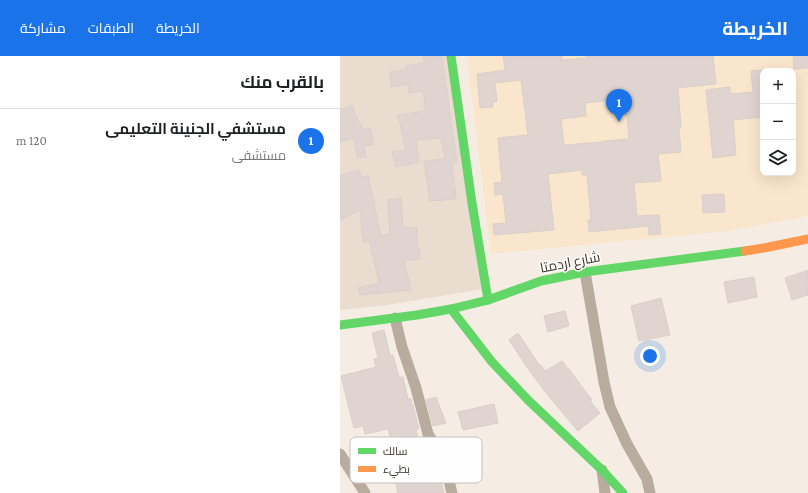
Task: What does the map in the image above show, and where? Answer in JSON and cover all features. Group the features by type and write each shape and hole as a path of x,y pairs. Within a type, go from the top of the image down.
{"street":[{"path":"451,56 488,300"},
{"name":"شارع اردمتا","path":"340,325 451,309 488,300 541,281 586,272 764,248 808,239"},
{"path":"586,272 604,382 610,407 627,444 647,479 650,493"},
{"path":"451,309 492,362 529,401 602,470 623,493"},
{"path":"395,318 402,347 416,388 430,437"},
{"path":"340,454 350,470"},
{"path":"602,470 605,493"},
{"path":"359,483 365,493"},
{"path":"450,483 452,493"}],"shaded area":[{"path":"340,56 447,56 484,289 381,306 340,310"},
{"path":"467,56 808,56 808,216 728,231 491,254"}],"building":[{"path":"423,56 442,56 457,163 452,164 456,199 430,201 424,161 445,159 441,138 416,140 419,162 396,167 392,152 406,150 398,115 426,111 423,91 409,93 408,84 391,87 390,72 406,70 406,66 424,63"},
{"path":"503,56 562,56 562,60 586,58 586,56 713,56 716,84 678,88 681,152 658,154 661,181 634,183 637,216 659,215 661,234 649,235 648,226 589,232 588,220 591,220 587,175 582,175 582,170 548,174 554,230 494,235 493,224 506,223 503,194 495,195 494,183 502,182 498,138 528,135 521,80 495,83 497,101 493,102 493,107 480,108 477,74 505,70","holes":["621,99 623,115 627,115 629,139 564,145 561,119 586,116 585,103"]},
{"path":"793,56 808,56 808,68 794,68"},
{"path":"760,70 760,117 733,120 736,155 713,158 706,90 730,87 730,94 753,92 751,71"},
{"path":"352,105 359,124 361,124 362,130 370,128 374,144 364,146 366,157 358,158 353,138 340,142 340,110"},
{"path":"359,170 361,177 368,176 381,236 390,234 388,200 401,198 403,228 417,227 417,248 419,247 420,259 404,260 411,290 360,295 358,288 379,283 370,241 363,242 360,210 340,220 340,176"},
{"path":"724,194 725,212 703,213 702,195"},
{"path":"808,270 808,295 792,300 785,278"},
{"path":"754,277 757,297 728,303 724,282"},
{"path":"661,298 670,335 639,341 631,306"},
{"path":"565,311 569,326 548,332 544,316"},
{"path":"384,330 390,355 393,355 399,377 403,377 408,399 411,399 413,405 419,429 416,429 418,437 390,437 388,429 365,434 363,426 354,428 341,376 376,367 374,359 378,358 372,333"},
{"path":"518,333 545,371 562,361 592,400 590,401 600,413 578,431 531,373 509,340"},
{"path":"436,397 446,423 433,426 426,400"},
{"path":"494,404 498,423 463,430 458,412"},
{"path":"396,483 442,483 444,493 398,493"}],"traffic: fast":[{"path":"451,56 472,203 488,300"},
{"path":"340,325 451,309 488,300 541,281 585,272 745,251"},
{"path":"451,309 492,362 529,401 602,470 623,493"}],"traffic: slow":[{"path":"745,251 808,239"}],"place":[{"name":"مستشفي الجنينة التعليمى","path":"619,122"}]}
